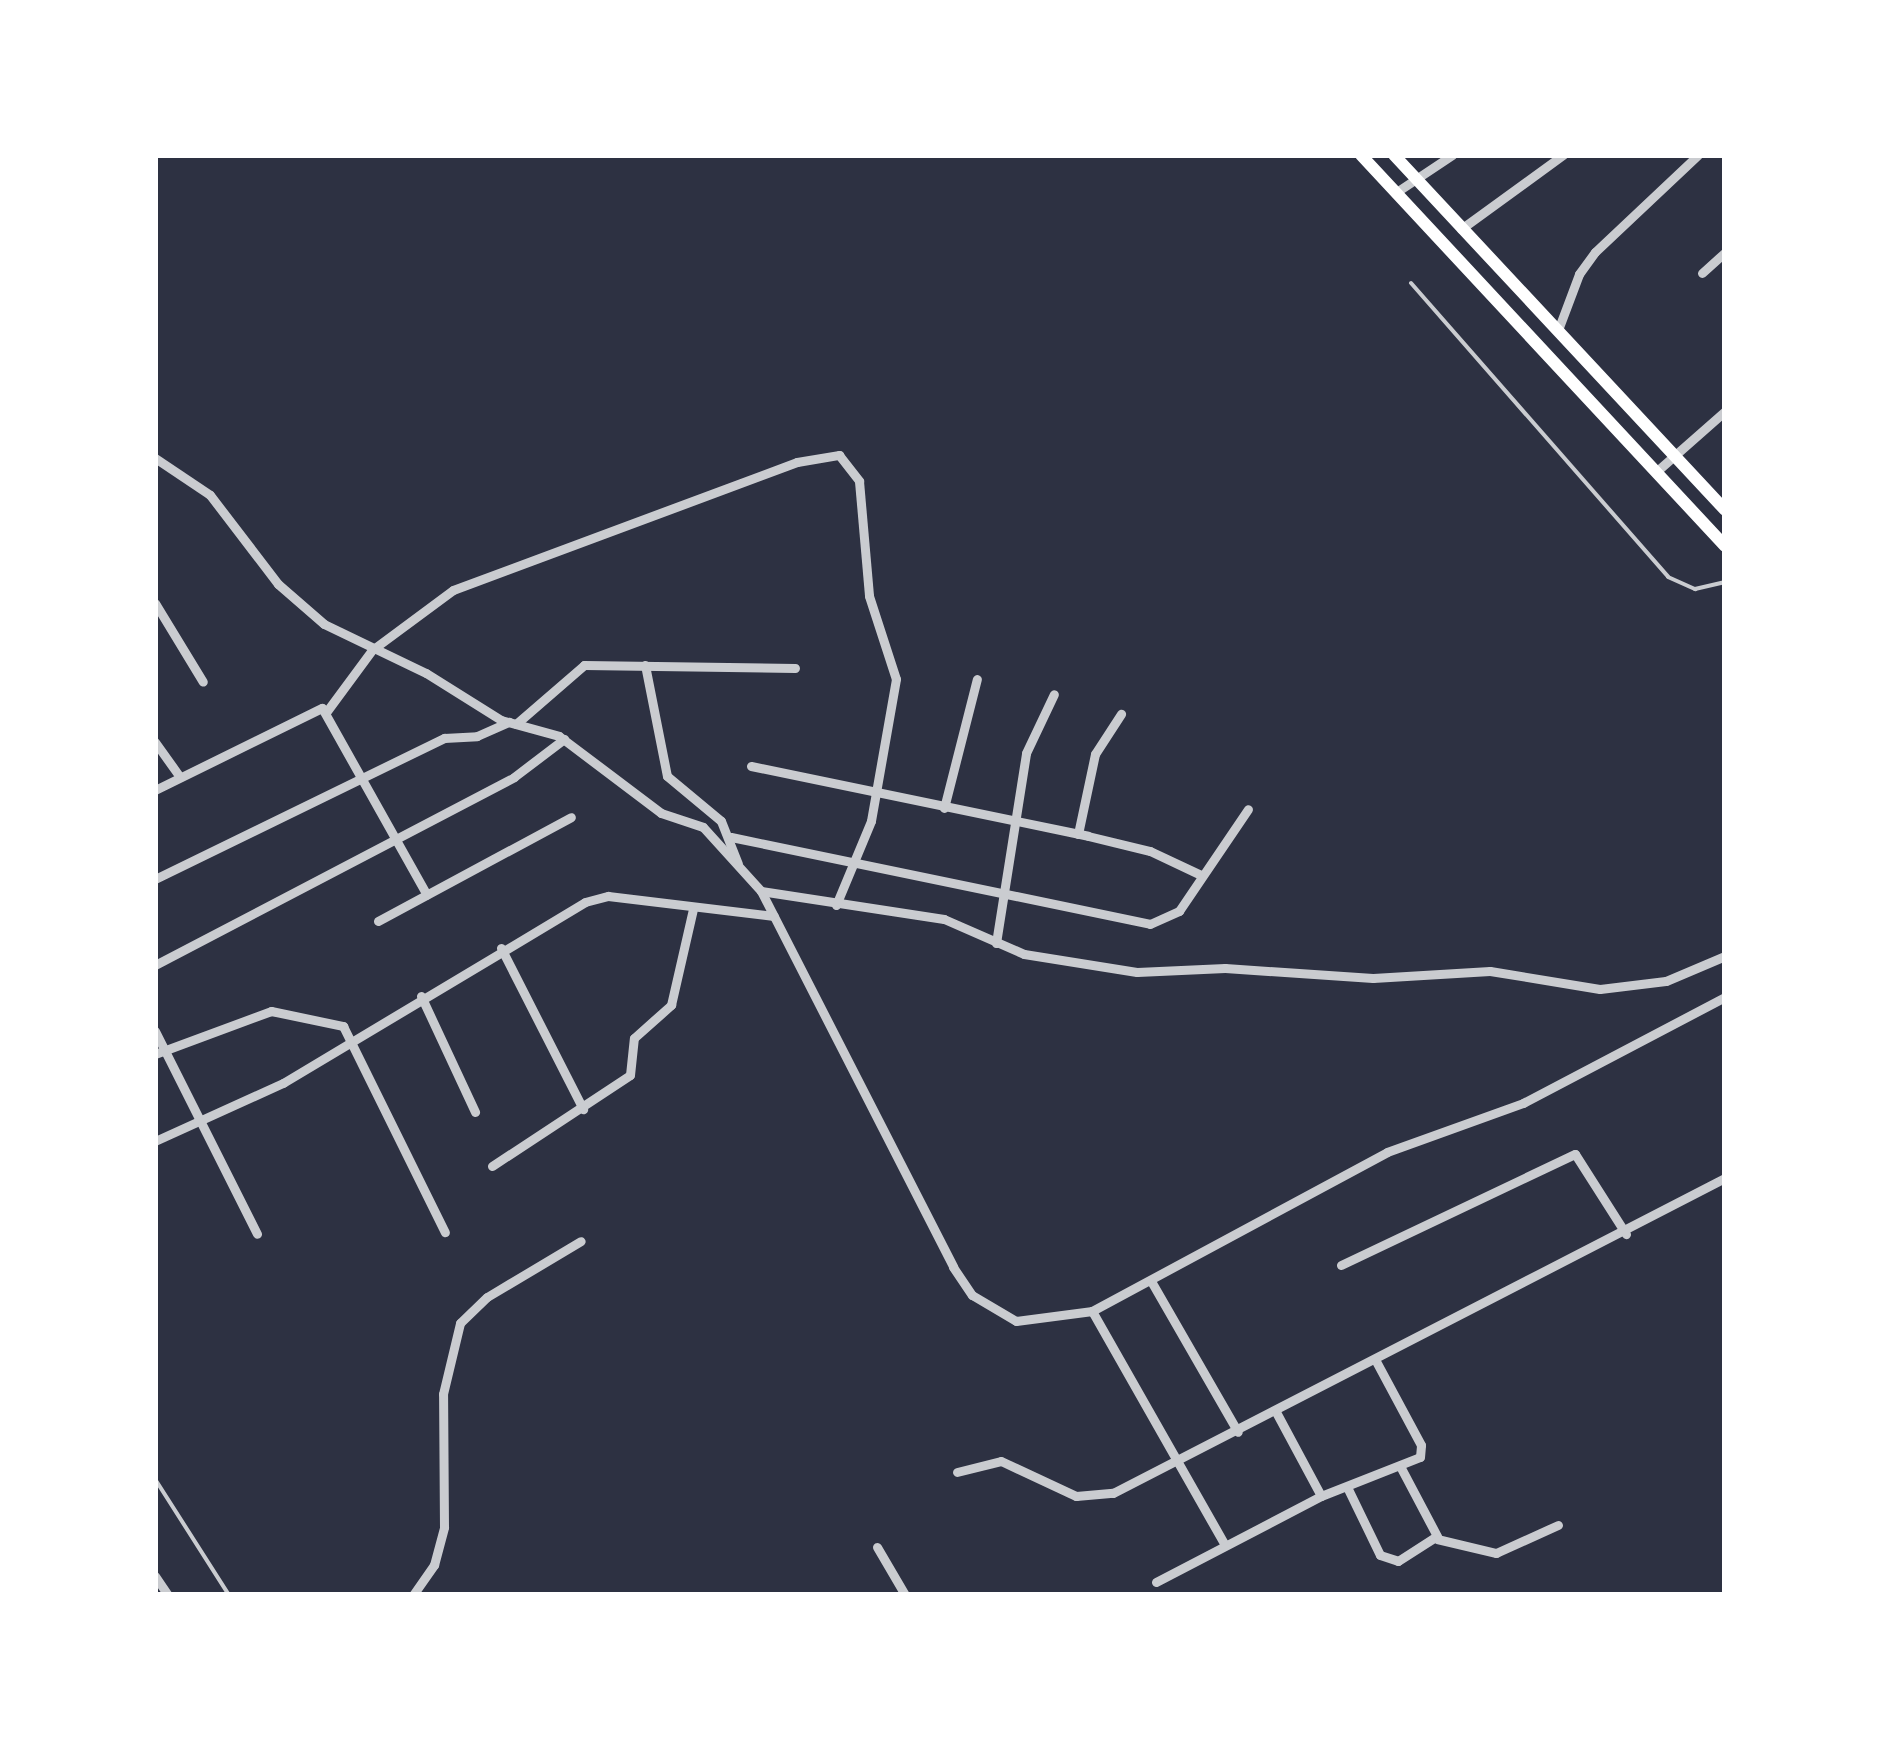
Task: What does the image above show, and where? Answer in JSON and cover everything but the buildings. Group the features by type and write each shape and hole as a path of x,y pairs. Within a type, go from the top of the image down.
{"main road":[{"path":"1361,155 1725,546"},
{"path":"1394,155 1725,510"}],"street":[{"path":"1395,193 1452,155"},
{"path":"1462,230 1563,155"},
{"path":"1558,330 1579,274 1595,252 1698,155"},
{"path":"1702,273 1725,252"},
{"path":"1657,471 1725,411"},
{"path":"327,711 372,650 433,601 502,568 797,462 839,455 859,482 869,596 896,668 876,794 836,904"},
{"path":"155,458 210,495 299,606 372,650 426,673 512,723 564,739 661,813 703,827 761,891 972,1295 1016,1321 1092,1311 1386,1152 1523,1102 1725,998"},
{"path":"155,603 203,682"},
{"path":"645,665 668,776 731,837 850,865 1160,924 1179,911 1248,810"},
{"path":"155,880 444,738 477,736 512,723 576,669 645,665 795,668"},
{"path":"944,808 977,679"},
{"path":"996,943 1032,734 1054,694"},
{"path":"155,790 317,710 327,711"},
{"path":"327,711 428,895"},
{"path":"1078,834 1096,754 1121,714"},
{"path":"155,965 514,777 564,739"},
{"path":"155,742 180,777"},
{"path":"751,766 1150,851 1202,875"},
{"path":"378,921 570,817"},
{"path":"731,837 739,867"},
{"path":"761,891 944,919 996,943 1081,968 1136,972 1225,968 1373,978 1490,972 1600,989 1666,981 1725,956"},
{"path":"155,1141 283,1082 501,948 596,898 774,916"},
{"path":"492,1166 626,1080 634,1038 672,1005 693,909"},
{"path":"501,948 583,1109"},
{"path":"421,996 475,1112"},
{"path":"160,1052 271,1011 332,1019 352,1040 445,1232"},
{"path":"155,1031 160,1052 200,1119 258,1234"},
{"path":"1341,1266 1575,1154 1626,1234"},
{"path":"957,1472 1001,1461 1045,1484 1092,1496 1238,1432 1626,1234 1725,1178"},
{"path":"413,1595 434,1565 444,1528 442,1394 460,1323 487,1297 581,1241"},
{"path":"1151,1281 1238,1432"},
{"path":"1092,1311 1226,1544"},
{"path":"1156,1582 1321,1496 1348,1490 1420,1457 1421,1445 1376,1361"},
{"path":"1276,1412 1321,1496"},
{"path":"1400,1468 1437,1540"},
{"path":"1348,1490 1385,1559 1398,1561 1437,1540 1496,1553 1558,1525"},
{"path":"877,1546 905,1595"},
{"path":"155,1576 168,1595"}],"lane":[{"path":"1412,282 1668,577 1695,589 1725,582"},
{"path":"155,1479 229,1595"}]}
